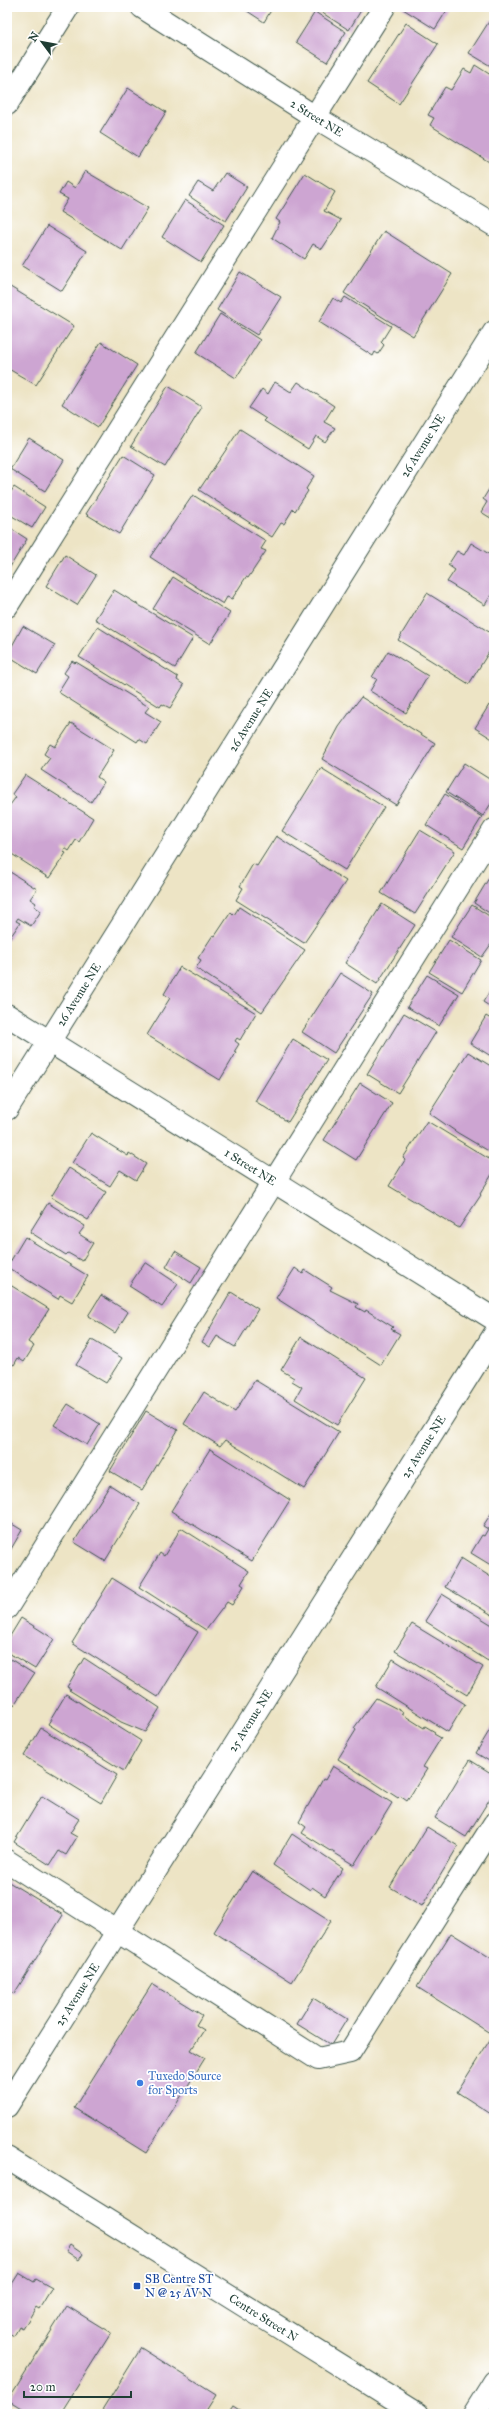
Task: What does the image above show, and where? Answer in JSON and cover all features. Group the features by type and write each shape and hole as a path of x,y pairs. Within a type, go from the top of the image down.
{"street":[{"path":"7,104 68,7"},
{"name":"2 Street NE","path":"142,7 315,116 494,225"},
{"path":"7,606 384,7"},
{"name":"26 Avenue NE","path":"7,1108 494,332"},
{"path":"7,1608 494,830"},
{"name":"1 Street NE","path":"7,1015 494,1319"},
{"name":"25 Avenue NE","path":"7,2106 494,1335"},
{"path":"7,1861 318,2059 350,2052 494,1824"},
{"name":"Centre Street N","path":"7,2158 418,2414"},
{"path":"474,2414 494,2382"}],"building":[{"path":"241,7 273,7 264,22"},
{"path":"313,7 363,7 349,30"},
{"path":"404,7 449,7 435,29 403,9"},
{"path":"315,12 346,32 327,62 296,42"},
{"path":"490,20 494,22 494,68 469,53"},
{"path":"406,23 438,44 399,104 367,83"},
{"path":"475,65 494,77 494,165 430,125 434,118 428,115 445,87 451,90 464,69 471,73"},
{"path":"128,88 166,112 138,157 100,133"},
{"path":"85,171 148,208 122,250 60,212 68,199 59,194 66,182 75,188"},
{"path":"225,173 247,187 226,221 189,196 198,182 213,191"},
{"path":"305,173 335,192 324,211 341,220 322,249 313,244 304,259 272,238 280,222 276,219"},
{"path":"185,200 224,225 201,262 162,237"},
{"path":"47,226 87,251 62,291 22,266"},
{"path":"384,231 452,274 413,336 344,293"},
{"path":"240,272 281,297 257,335 217,310"},
{"path":"7,285 74,326 36,385 7,368"},
{"path":"345,297 391,326 381,342 384,345 378,354 375,352 373,356 319,322 333,298 341,303"},
{"path":"220,314 260,340 236,378 196,353"},
{"path":"101,342 137,365 98,427 62,404"},
{"path":"275,382 291,392 298,382 334,406 324,422 335,428 325,442 316,436 308,449 264,421 266,419 249,408 262,389 268,394"},
{"path":"168,386 202,407 165,467 131,446"},
{"path":"240,429 314,476 306,489 308,491 295,511 293,509 284,524 281,523 272,537 199,490"},
{"path":"29,438 64,460 45,491 10,469"},
{"path":"123,455 155,475 119,534 86,514"},
{"path":"491,486 494,488 494,520 481,512 487,502 483,499"},
{"path":"14,487 45,507 32,528 7,513 7,498"},
{"path":"193,495 266,541 261,549 266,551 248,578 246,577 232,599 227,597 223,604 150,557"},
{"path":"7,526 27,539 7,572"},
{"path":"471,543 494,557 494,597 491,595 485,605 447,582 455,570 448,565 457,551 464,555"},
{"path":"65,555 96,575 77,605 46,586"},
{"path":"173,577 230,613 210,644 153,609"},
{"path":"114,590 193,638 175,668 95,619"},
{"path":"427,593 494,635 494,644 469,684 398,640"},
{"path":"23,626 55,645 37,674 7,655"},
{"path":"98,627 178,677 177,680 184,685 170,708 162,704 160,707 79,657"},
{"path":"388,651 428,676 406,713 370,691 377,679 372,677"},
{"path":"72,661 149,707 145,712 161,722 147,744 139,739 137,742 58,692 68,676 64,673"},
{"path":"361,697 435,743 396,805 322,759 339,727"},
{"path":"489,705 494,708 494,740 475,728"},
{"path":"71,723 114,750 97,777 104,782 91,802 41,770 50,758 44,754 50,744 55,747"},
{"path":"464,763 494,782 494,799 483,816 446,792"},
{"path":"321,768 384,807 345,870 282,831"},
{"path":"25,775 93,818 79,842 76,840 69,851 65,848 63,852 66,853 49,878 7,851 7,804 10,805 16,797 12,794"},
{"path":"445,794 482,817 463,848 426,825"},
{"path":"420,830 455,851 415,914 381,893"},
{"path":"276,836 346,881 304,943 236,900 243,888 240,886 253,864 257,866"},
{"path":"7,870 37,889 30,899 36,903 34,906 41,911 31,926 18,918 16,921 20,923 9,939 7,938"},
{"path":"492,873 494,874 494,916 474,903"},
{"path":"382,904 415,925 377,984 345,963"},
{"path":"472,905 494,919 494,940 482,957 451,937"},
{"path":"239,907 305,950 262,1012 196,968 201,960 198,958 213,935 215,936 231,912 234,915"},
{"path":"449,940 481,960 462,992 429,972"},
{"path":"180,967 256,1013 240,1040 237,1038 235,1041 239,1044 234,1052 236,1053 220,1080 147,1035 170,998 164,994"},
{"path":"340,973 373,994 334,1053 302,1032"},
{"path":"427,975 459,994 439,1026 407,1007"},
{"path":"491,989 494,991 494,1009 483,1002"},
{"path":"404,1013 436,1032 398,1093 367,1074"},
{"path":"486,1016 494,1021 494,1058 470,1043"},
{"path":"293,1039 327,1060 288,1122 255,1101"},
{"path":"468,1052 494,1068 494,1149 492,1153 458,1133 429,1113"},
{"path":"360,1083 392,1103 356,1160 324,1140"},
{"path":"427,1121 494,1162 494,1171 480,1194 481,1195 459,1228 389,1186 405,1160 403,1158"},
{"path":"91,1133 128,1156 129,1153 146,1164 136,1180 120,1170 110,1186 72,1163"},
{"path":"69,1168 106,1192 88,1220 51,1197"},
{"path":"48,1203 85,1226 79,1234 93,1243 82,1261 68,1253 66,1255 30,1232"},
{"path":"25,1237 88,1276 72,1302 60,1295 58,1299 7,1267"},
{"path":"175,1251 201,1267 191,1283 166,1267"},
{"path":"145,1262 178,1284 162,1307 129,1286"},
{"path":"295,1268 303,1274 305,1270 332,1287 330,1290 358,1304 356,1307 365,1312 366,1310 393,1327 391,1329 400,1334 381,1365 276,1298"},
{"path":"7,1283 49,1309 28,1342 34,1346 24,1362 18,1358 14,1365 7,1361"},
{"path":"231,1292 258,1309 235,1347 217,1336 210,1347 202,1342"},
{"path":"101,1295 128,1312 115,1333 88,1316"},
{"path":"301,1337 366,1378 337,1425 295,1399 302,1387 292,1381 294,1378 281,1370"},
{"path":"92,1340 122,1358 106,1383 76,1365"},
{"path":"255,1380 339,1432 304,1489 225,1440 220,1446 184,1424 204,1392 235,1412"},
{"path":"68,1404 100,1424 87,1445 54,1425"},
{"path":"146,1411 178,1430 142,1490 110,1471"},
{"path":"210,1449 290,1500 252,1561 171,1511"},
{"path":"110,1485 140,1504 105,1561 74,1542"},
{"path":"494,1509 494,1567 471,1553 482,1535 484,1536 488,1529 483,1526"},
{"path":"7,1521 22,1530 7,1556"},
{"path":"181,1528 249,1571 241,1584 244,1586 232,1605 227,1602 206,1630 139,1587 160,1553 164,1556"},
{"path":"461,1558 494,1579 494,1616 445,1587"},
{"path":"112,1578 198,1632 158,1697 72,1643"},
{"path":"442,1594 494,1626 494,1652 488,1661 425,1621"},
{"path":"21,1618 54,1639 35,1669 7,1652 7,1641"},
{"path":"412,1624 483,1667 467,1695 395,1651"},
{"path":"7,1657 34,1674 14,1705 7,1701"},
{"path":"84,1658 160,1708 145,1732 121,1722 69,1690 71,1689 67,1687"},
{"path":"393,1659 465,1704 448,1732 376,1687"},
{"path":"66,1694 141,1741 124,1771 48,1724"},
{"path":"376,1698 403,1712 402,1714 424,1728 425,1726 435,1732 434,1734 441,1738 423,1767 427,1769 407,1801 400,1796 398,1798 338,1759 356,1730 354,1728"},
{"path":"494,1723 494,1764 476,1753"},
{"path":"41,1728 117,1775 101,1803 24,1756"},
{"path":"470,1760 494,1775 494,1792 466,1837 435,1818"},
{"path":"333,1766 392,1803 354,1865 302,1833 306,1827 299,1822 323,1779 325,1780"},
{"path":"42,1796 79,1819 70,1833 77,1837 66,1855 59,1851 50,1865 14,1842"},
{"path":"427,1827 458,1846 422,1906 390,1887"},
{"path":"292,1834 343,1868 325,1896 312,1887 310,1890 273,1865"},
{"path":"252,1871 331,1921 292,1982 214,1932"},
{"path":"7,1881 63,1915 14,1994 7,1989"},
{"path":"451,1933 494,1960 494,2116 457,2092 493,2035 417,1987"},
{"name":"Tuxedo Source for Sports","path":"152,1984 202,2015 196,2025 204,2030 191,2050 205,2058 146,2153 74,2108"},
{"path":"313,1998 347,2019 331,2045 297,2024"},
{"path":"70,2245 83,2254 79,2260 66,2251"},
{"path":"19,2273 34,2282 36,2279 52,2288 39,2309 36,2307 23,2329 19,2327 14,2336 7,2332 7,2292"},
{"path":"67,2306 111,2333 60,2414 31,2414 8,2400"},
{"path":"141,2348 216,2395 204,2414 100,2414"},
{"path":"233,2407 244,2414 228,2414"}],"place":[{"name":"Tuxedo Source for Sports","path":"140,2083"},
{"name":"SB Centre ST N @ 25 AV N","path":"137,2286"}]}
